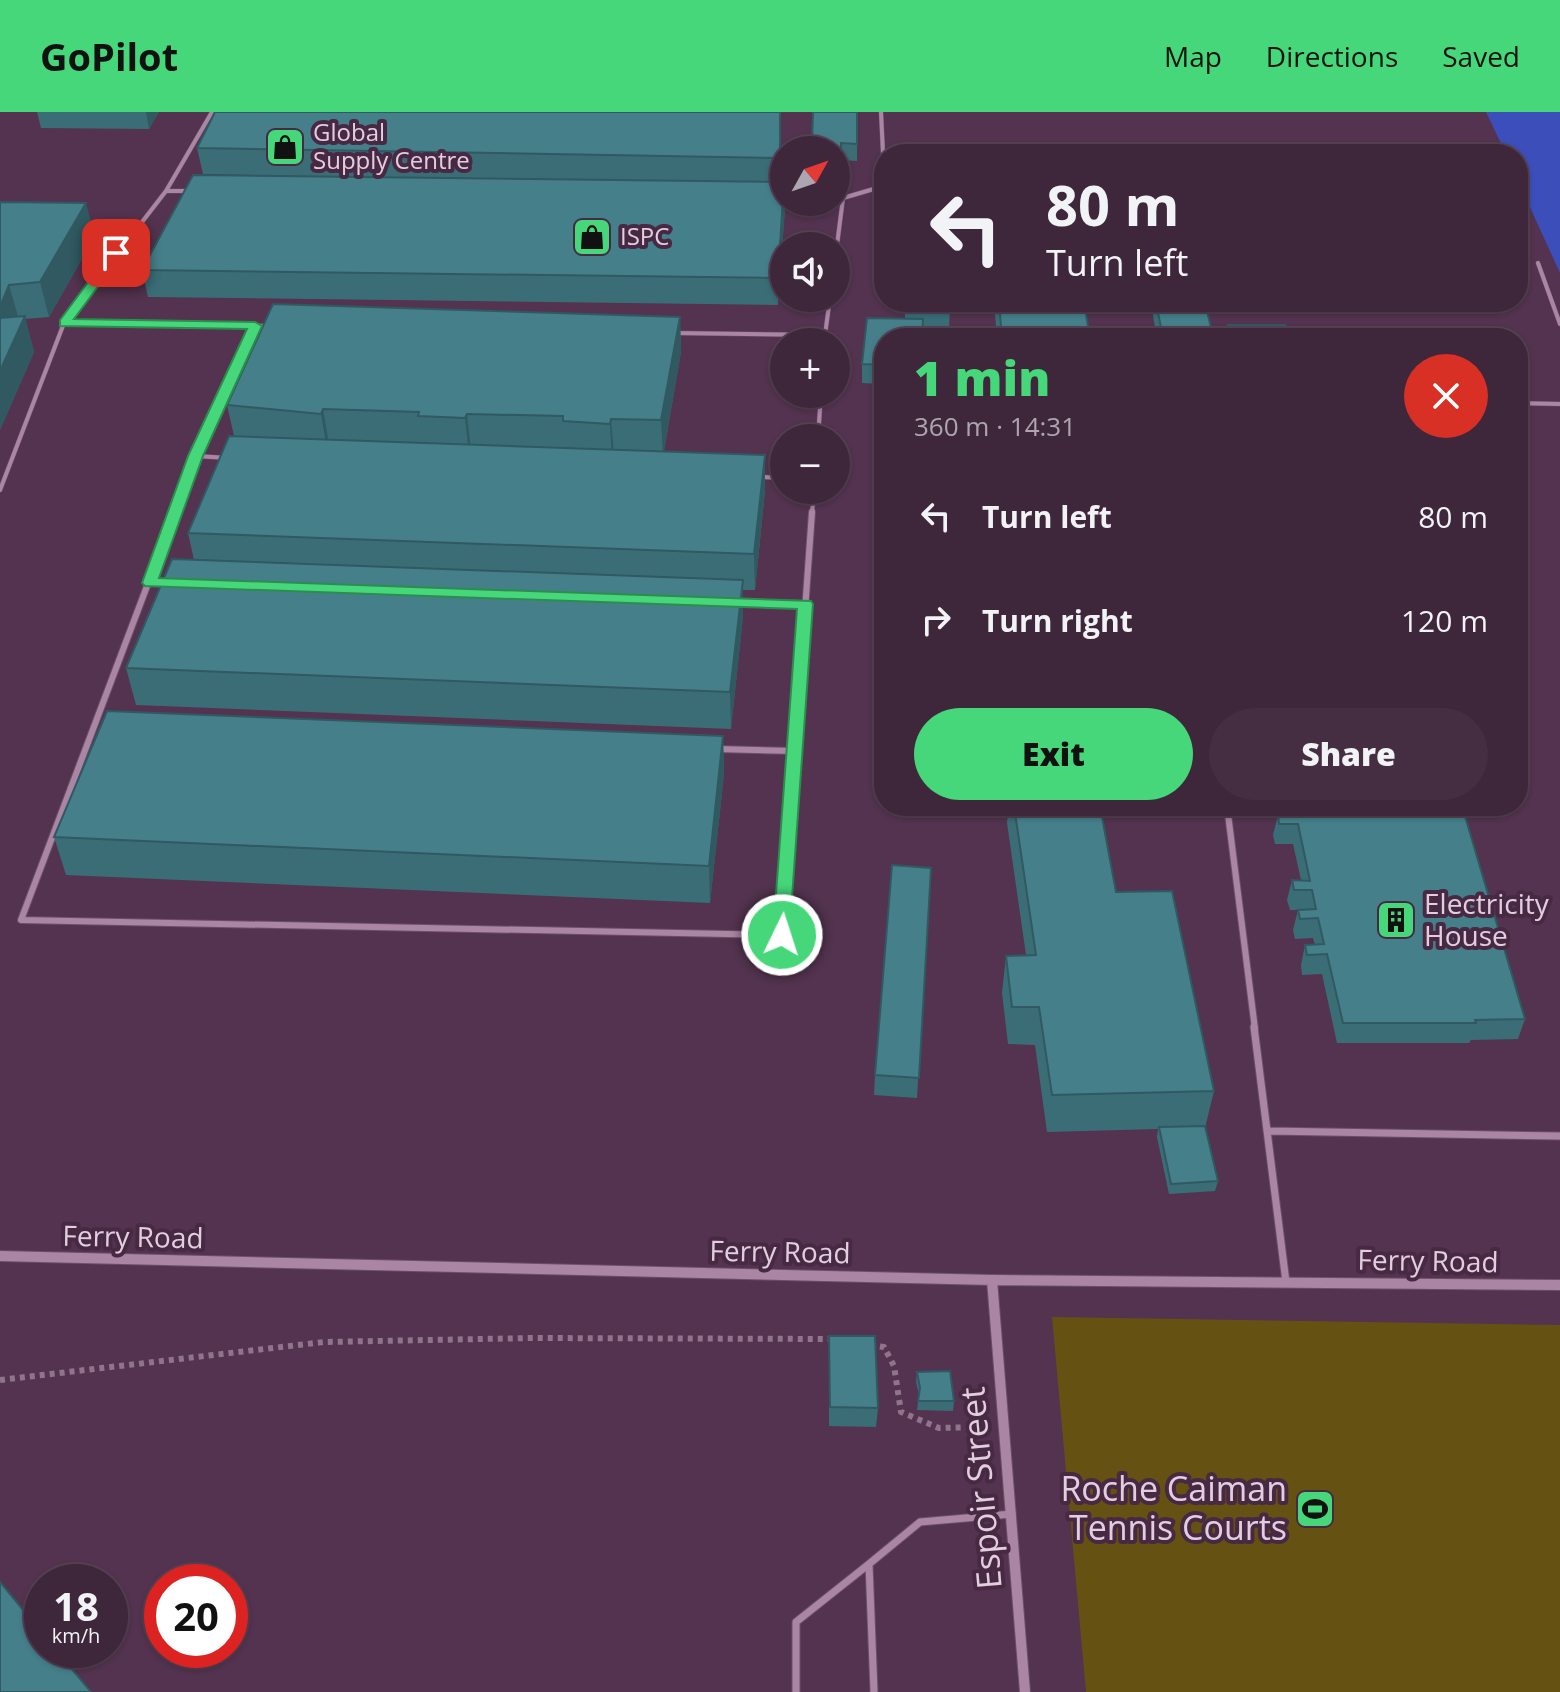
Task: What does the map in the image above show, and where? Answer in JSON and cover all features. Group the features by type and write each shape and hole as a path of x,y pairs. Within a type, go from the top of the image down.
{"street":[{"name":"Ferry Road","path":"0,1256 992,1280 1560,1285"},
{"name":"Espoir Street","path":"992,1280 1025,1692"}],"lane":[{"path":"0,490 64,323 166,191 212,112"},
{"path":"881,112 883,144"},
{"path":"850,196 874,189"},
{"path":"166,191 197,191"},
{"path":"1538,263 1560,324"},
{"path":"64,323 271,326"},
{"path":"255,326 196,456 21,920 782,935 813,504"},
{"path":"667,332 770,334"},
{"path":"1528,403 1560,404"},
{"path":"196,456 243,458"},
{"path":"0,461 11,461"},
{"path":"752,476 770,477"},
{"path":"728,601 806,604"},
{"path":"715,749 795,751"},
{"path":"1228,816 1286,1282"},
{"path":"1268,1131 1560,1136"},
{"path":"796,1692 796,1622 920,1522 1012,1514"},
{"path":"869,1564 874,1692"}],"path":[{"path":"0,1380 324,1342 533,1338 837,1339"},
{"path":"868,1345 884,1347 894,1366 901,1412 939,1428 1005,1427"}],"shaded area":[{"path":"1486,112 1560,112 1560,273 1528,203 1528,144 1501,144"},
{"name":"Roche Caiman Tennis Courts","path":"1052,1317 1560,1325 1560,1692 1086,1692"}],"building":[{"path":"215,112 780,112 780,136 770,136 770,158 197,148"},
{"path":"813,112 857,112 857,144 850,144 850,136 812,136"},
{"path":"193,175 770,182 770,216 782,216 781,232 770,232 770,278 142,270"},
{"path":"0,202 86,203 40,282 9,285 0,307"},
{"path":"273,304 680,317 661,420 611,419 610,424 563,421 563,416 467,414 465,418 418,416 419,412 323,409 321,414 227,405"},
{"path":"1000,312 1086,312 1088,328 1001,328"},
{"path":"1158,312 1207,312 1211,328 1161,328"},
{"path":"25,316 0,371 0,318"},
{"path":"867,318 923,319 923,328 874,328 874,365 862,364"},
{"path":"1228,325 1285,325 1286,328 1229,328"},
{"path":"229,436 765,455 754,554 188,533"},
{"path":"172,559 743,580 730,692 126,668"},
{"path":"107,711 723,736 709,866 54,837"},
{"path":"1015,816 1102,816 1116,892 1172,891 1214,1091 1052,1095 1039,1007 1012,1007 1006,956 1036,955"},
{"name":"Electricity House","path":"1278,816 1465,816 1525,1019 1475,1020 1476,1023 1343,1023 1327,954 1307,955 1305,945 1324,944 1318,918 1300,919 1298,910 1316,909 1312,890 1294,890 1292,880 1310,881 1298,824 1279,824"},
{"path":"892,865 931,868 919,1078 875,1075"},
{"path":"1205,1126 1218,1181 1171,1184 1159,1127"},
{"path":"829,1336 875,1336 878,1408 830,1407"},
{"path":"950,1371 954,1401 918,1401 920,1388 917,1372"},
{"path":"0,1582 24,1611 24,1668 71,1668 91,1692 0,1692"}],"place":[{"name":"Global Supply Centre","path":"285,147"},
{"name":"ISPC","path":"592,237"},
{"name":"Electricity House","path":"1396,920"},
{"name":"Roche Caiman Tennis Courts","path":"1315,1509"}],"route":[{"path":"116,253 64,323 255,326 196,456 150,583 806,604 782,935"}]}
